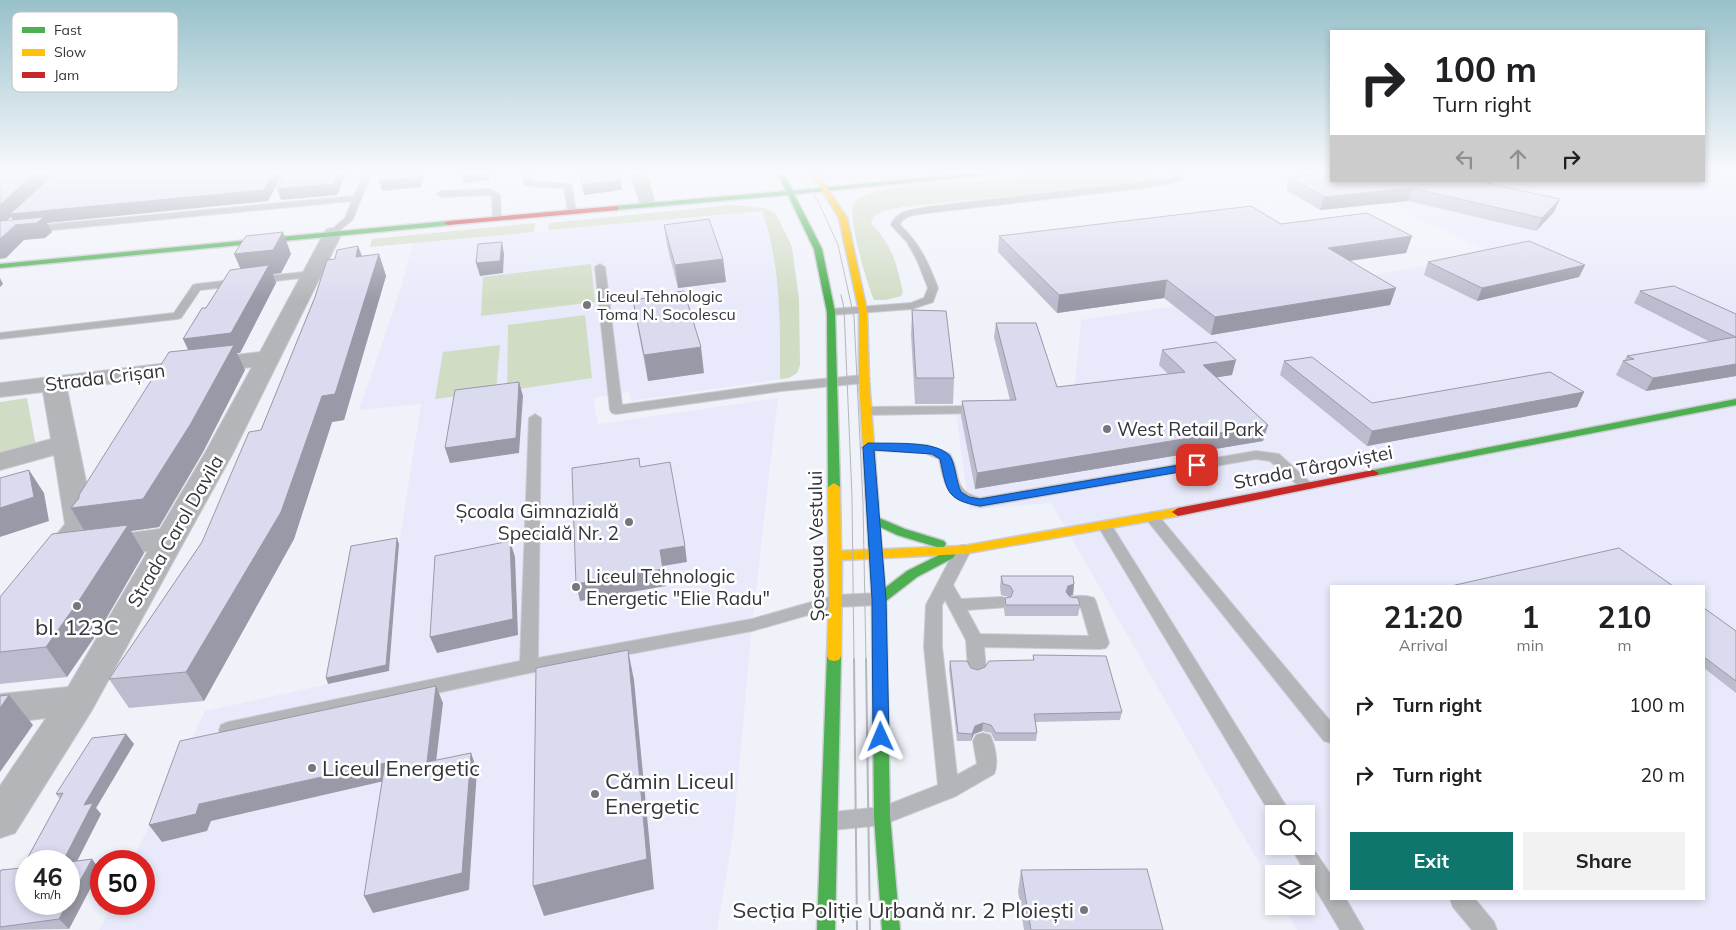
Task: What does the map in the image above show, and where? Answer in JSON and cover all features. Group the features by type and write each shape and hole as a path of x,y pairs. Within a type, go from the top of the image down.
{"main road":[{"path":"0,266 521,215"},
{"path":"793,215 807,224"},
{"name":"Șoseaua Vestului","path":"803,215 821,259 831,312 836,601 826,930"},
{"path":"841,215 863,311 864,379 879,599 882,816 891,930"},
{"name":"Strada Târgoviștei","path":"835,556 963,550 1105,526 1736,402"},
{"path":"874,520 901,532 963,550"},
{"path":"879,599 898,582 924,566 963,550"}],"street":[{"name":"Strada Carol Davila","path":"0,820 79,700 220,454 333,234"},
{"name":"Strada Crișan","path":"0,390 269,358"},
{"path":"54,384 80,525 64,544 65,552 171,538"},
{"path":"0,462 66,443"},
{"path":"0,709 79,700"}],"lane":[{"path":"21,231 157,215"},
{"path":"333,234 351,215"},
{"path":"831,312 912,306 929,300 933,288 922,260 911,242 895,225 897,219 902,215"},
{"path":"600,267 616,410 831,381 864,379"},
{"path":"0,336 177,316 197,287 313,274"},
{"path":"866,411 985,410"},
{"path":"529,666 535,418"},
{"path":"868,447 936,451 945,457 952,487 956,494 966,500 980,503 1256,455 1274,457 1307,486"},
{"path":"1152,517 1330,734"},
{"path":"1105,526 1276,805"},
{"path":"949,790 933,647 934,604 963,550"},
{"path":"945,585 975,640 977,669"},
{"path":"228,730 529,666 752,625 836,601 879,599"},
{"path":"975,640 1100,643 1088,602 1074,602"},
{"path":"957,605 1002,603"},
{"path":"830,821 882,816 949,790 987,768 983,742"},
{"path":"1307,855 1330,893"},
{"path":"1334,900 1352,930"},
{"path":"1462,900 1486,930"}],"shaded area":[{"name":"Liceul Tehnologic Energetic \"Elie Radu\"","path":"714,215 763,215 770,235 779,296 780,379 632,401 629,392 593,398 598,424 778,398 752,625 733,835 717,930 99,930 106,915 155,915 155,850 137,850 205,711 389,671 399,544 421,404 359,410 400,291 413,243"},
{"path":"1414,215 1736,215 1736,930 1297,930 1288,915 1315,915 1315,865 1265,865 1265,873 1051,503 969,510 956,414 1073,401 1081,320 1359,278 1490,253"}],"green space":[{"path":"626,215 712,215 548,230 549,223"},
{"path":"763,215 777,215 792,247 799,299 800,365 797,373 789,378 780,379 778,294 773,252"},
{"path":"853,215 875,215 871,223 893,255 903,292 901,296 886,300 874,300 863,266"},
{"path":"535,223 534,232 370,247 372,239"},
{"path":"591,264 595,302 481,316 483,277"},
{"path":"585,315 592,378 507,391 508,325"},
{"path":"500,345 496,391 435,399 443,352"},
{"path":"27,398 36,446 0,456 0,402"}],"building":[{"path":"1172,215 1267,215 1281,224 1348,215 1372,215 1412,236 1328,248 1396,288 1215,317 1167,280 1059,295 999,236"},
{"path":"1531,215 1544,215 1542,218"},
{"path":"44,217 37,223 15,225 0,239 0,221"},
{"path":"709,219 723,259 675,265 664,225"},
{"path":"283,232 273,250 234,254 246,236"},
{"path":"1529,241 1585,265 1482,288 1428,262"},
{"path":"502,242 500,261 476,263 478,244"},
{"path":"358,246 356,257 379,254 335,394 322,396 281,512 186,672 109,679 202,542 249,432 261,430 315,297 327,260 335,259 337,250"},
{"path":"269,265 231,333 183,339 202,308 206,308 230,270"},
{"path":"1674,286 1736,314 1736,337 1640,291"},
{"path":"684,291 701,347 644,355 633,300"},
{"path":"912,310 946,311 954,378 916,378"},
{"path":"996,323 1036,323 1057,387 1185,372 1162,350 1216,342 1236,360 1203,365 1268,425 977,473 962,401 1016,400"},
{"path":"1736,337 1736,364 1653,378 1623,361 1634,359 1627,356"},
{"path":"234,345 190,425 143,499 71,508 169,352"},
{"path":"1312,357 1372,403 1550,372 1584,392 1372,431 1284,361"},
{"path":"519,382 516,438 445,448 455,390"},
{"name":"Școala Gimnazială Specială Nr. 2","path":"639,458 640,467 670,462 685,546 660,550 663,569 576,584 572,468"},
{"path":"29,470 34,497 0,508 0,478"},
{"path":"128,525 46,647 0,652 0,597 52,534"},
{"path":"397,538 386,665 326,678 351,546"},
{"path":"510,541 513,619 430,637 435,556"},
{"path":"1619,548 1672,585 1455,585"},
{"path":"1001,576 1073,576 1074,584 1068,586 1066,592 1070,597 1078,598 1080,605 1006,605 1005,598 1011,597 1013,591 1010,586 1003,584"},
{"path":"1705,609 1736,631 1736,681 1705,658"},
{"name":"Cămin Liceul Energetic","path":"628,650 647,859 533,886 536,668"},
{"path":"1033,655 1106,656 1122,712 1034,714 1037,733 996,733 991,725 983,723 975,726 972,734 958,733 950,661 967,661 971,668 978,670 985,667 989,661 1034,660"},
{"path":"436,686 427,762 471,753 462,873 364,896 385,763 199,804 196,814 149,825 180,741"},
{"path":"9,695 0,708 0,696"},
{"path":"126,734 84,805 93,803 69,850 32,850 63,793 56,794 92,738"},
{"path":"90,859 80,881 80,861"},
{"path":"15,869 15,915 61,915 59,919 0,927 1,870"},
{"name":"Secția Poliție Urbană nr. 2 Ploiești","path":"1147,869 1163,930 1031,930 1021,870"}],"tram line":[{"path":"825,215 838,245 854,317 863,503 866,661"},
{"path":"841,295 844,308 852,497 854,661"},
{"path":"854,659 857,930"},
{"path":"866,659 870,930"}],"traffic: fast":[{"path":"801,215 818,249 831,312 834,487"},
{"path":"0,266 448,223"},
{"path":"1373,473 1736,402"},
{"path":"872,499 879,599 882,816 891,930"},
{"path":"874,520 901,532 940,544"},
{"path":"879,599 912,574 949,555"},
{"path":"826,930 834,656"}],"traffic: slow":[{"path":"841,215 863,311 864,379 872,499"},
{"path":"834,487 836,601 834,656"},
{"path":"835,556 963,550 1178,512"}],"traffic: jam":[{"path":"448,223 533,215"},
{"path":"1178,512 1373,473"}],"place":[{"name":"Liceul Tehnologic Toma N. Socolescu","path":"587,305"},
{"name":"West Retail Park","path":"1107,429"},
{"name":"Școala Gimnazială Specială Nr. 2","path":"629,522"},
{"name":"Liceul Tehnologic Energetic \"Elie Radu\"","path":"576,587"},
{"name":"bl. 123C","path":"77,606"},
{"name":"Liceul Energetic","path":"312,768"},
{"name":"Cămin Liceul Energetic","path":"595,794"},
{"name":"Secția Poliție Urbană nr. 2 Ploiești","path":"1084,910"}],"route":[{"path":"881,737 879,599 868,447 936,451 945,457 952,487 956,494 966,500 980,503 1197,465"}]}
